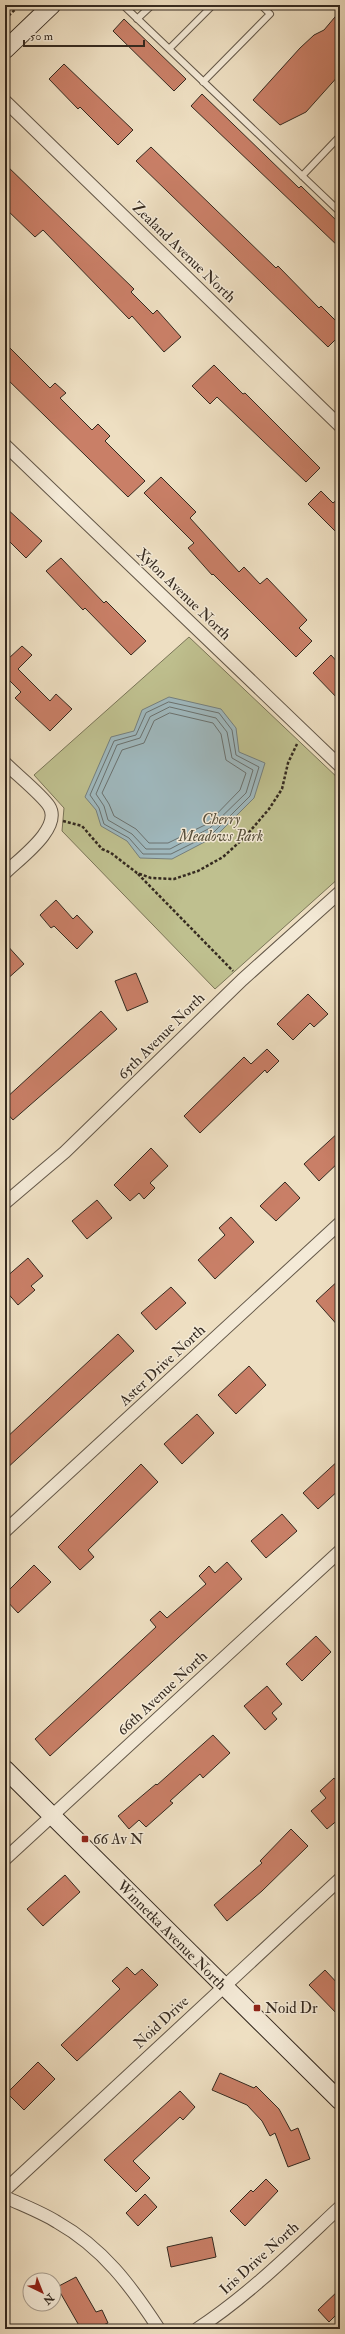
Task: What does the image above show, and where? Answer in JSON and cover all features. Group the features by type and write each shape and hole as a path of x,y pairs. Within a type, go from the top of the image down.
{"street":[{"path":"5,50 52,5"},
{"name":"Zealand Avenue North","path":"5,101 340,426"},
{"name":"Xylon Avenue North","path":"5,445 340,766"},
{"path":"5,763 49,806 53,817 49,831 5,873"},
{"name":"65th Avenue North","path":"5,1204 71,1147 242,980 340,892"},
{"name":"Aster Drive North","path":"5,1530 340,1223"},
{"name":"66th Avenue North","path":"5,1859 340,1551"},
{"name":"Winnetka Avenue North","path":"5,1769 340,2101"},
{"name":"Noid Drive","path":"5,2190 340,1879"},
{"path":"5,2197 57,2222 85,2240 110,2262 133,2288 159,2329"},
{"name":"Iris Drive North","path":"197,2329 222,2313 265,2276 340,2207"}],"lane":[{"path":"123,5 340,212"},
{"path":"137,19 152,5"},
{"path":"169,49 213,5"},
{"path":"203,82 270,14 261,5"},
{"path":"302,176 340,136"}],"path":[{"path":"5,19 20,5"},
{"path":"137,873 151,878 174,879 198,871 223,857 245,837 270,810 282,789 288,764 303,730"},
{"path":"53,817 82,826 102,849 110,853 137,873 242,980"}],"green space":[{"name":"Cherry Meadows Park","path":"189,637 340,780 340,877 215,989 62,831 64,808 34,775"}],"water":[{"path":"169,697 221,709 236,728 239,752 265,763 254,798 216,836 172,859 140,858 127,841 101,826 96,810 85,797 111,737 134,731 142,710"}],"building":[{"path":"340,11 340,74 306,112 280,125 253,100 300,48 314,35 324,30"},
{"path":"124,19 186,79 174,91 113,31"},
{"path":"64,64 133,130 118,145 80,107 78,109 49,79"},
{"path":"202,94 299,188 301,186 340,224 340,248 191,106"},
{"path":"151,147 276,268 278,266 319,308 321,306 340,325 340,335 328,347 136,161"},
{"path":"5,164 134,289 131,292 153,314 157,310 181,337 164,352 132,316 129,319 43,230 35,237 5,208"},
{"path":"5,343 50,388 55,383 66,393 60,398 92,430 98,424 110,436 105,441 145,481 128,497 5,377"},
{"path":"214,365 243,394 245,393 320,468 306,482 217,397 210,404 192,386"},
{"path":"161,477 196,512 190,518 239,572 244,567 260,584 267,578 307,620 299,628 312,641 296,657 213,574 212,575 188,548 194,543 144,493"},
{"path":"321,491 333,503 340,497 340,536 308,504"},
{"path":"5,507 42,541 26,558 5,537"},
{"path":"61,558 104,603 106,601 146,641 131,655 85,608 83,610 46,571"},
{"path":"22,646 32,655 18,669 50,701 56,694 72,709 50,731 15,698 21,692 8,679 5,682 5,657 8,659"},
{"path":"331,655 340,665 340,701 313,673"},
{"path":"56,900 73,919 77,915 93,932 77,949 54,926 51,928 40,915"},
{"path":"5,943 24,964 5,981"},
{"path":"136,973 148,1002 127,1011 115,981"},
{"path":"308,994 328,1014 314,1027 310,1023 293,1040 277,1024"},
{"path":"101,1011 117,1029 13,1120 5,1111 5,1099"},
{"path":"267,1049 279,1061 267,1073 265,1070 200,1133 184,1116 244,1057 251,1064"},
{"path":"340,1131 340,1161 319,1181 304,1164"},
{"path":"151,1148 168,1166 150,1183 155,1188 144,1199 139,1193 130,1201 114,1185"},
{"path":"285,1182 300,1198 276,1221 260,1206"},
{"path":"97,1200 112,1218 87,1239 72,1221"},
{"path":"231,1217 254,1242 215,1279 198,1260 225,1235 219,1228"},
{"path":"28,1258 43,1276 31,1286 35,1290 18,1305 5,1290 5,1278"},
{"path":"340,1279 340,1328 316,1301"},
{"path":"171,1287 186,1303 156,1330 141,1313"},
{"path":"118,1334 134,1351 5,1470 5,1439"},
{"path":"249,1366 266,1385 236,1414 218,1395"},
{"path":"197,1414 214,1433 182,1464 164,1444"},
{"path":"340,1459 340,1489 318,1509 303,1493"},
{"path":"141,1464 158,1482 88,1550 94,1557 80,1570 58,1547"},
{"path":"282,1514 297,1531 266,1558 251,1541"},
{"path":"227,1562 242,1579 50,1756 35,1739 156,1627 150,1620 160,1611 167,1618 206,1584 199,1576 209,1566 215,1573"},
{"path":"34,1565 51,1582 18,1613 5,1599 5,1594"},
{"path":"316,1636 331,1652 302,1681 286,1664"},
{"path":"267,1686 282,1704 272,1713 277,1719 265,1730 244,1706"},
{"path":"213,1735 230,1753 203,1778 200,1774 170,1801 173,1803 146,1827 139,1820 129,1829 118,1816 156,1784 157,1785"},
{"path":"334,1778 340,1785 340,1818 327,1829 311,1811 326,1798 320,1791"},
{"path":"291,1829 308,1846 262,1891 227,1921 214,1905 262,1863 260,1861"},
{"path":"65,1875 80,1892 43,1926 27,1909"},
{"path":"127,1967 135,1975 142,1969 158,1985 77,2061 61,2045 120,1989 112,1981"},
{"path":"325,1970 340,1986 340,2017 309,1985"},
{"path":"38,2062 55,2079 24,2110 7,2093"},
{"path":"220,2073 254,2088 256,2086 279,2109 291,2131 298,2128 310,2159 288,2167 275,2133 270,2136 262,2121 247,2105 212,2090"},
{"path":"180,2091 195,2107 183,2120 180,2117 133,2161 150,2178 136,2192 104,2160"},
{"path":"266,2179 278,2191 245,2226 230,2211 251,2190 253,2192"},
{"path":"145,2194 157,2207 138,2226 126,2213"},
{"path":"212,2237 216,2257 171,2267 167,2247"},
{"path":"76,2277 96,2312 102,2310 108,2323 101,2326 103,2329 81,2329 62,2296 62,2284"},
{"path":"340,2289 340,2311 329,2322 318,2310"}],"place":[{"name":"66 Av N","path":"85,1839"},
{"name":"Noid Dr","path":"257,2008"}]}
